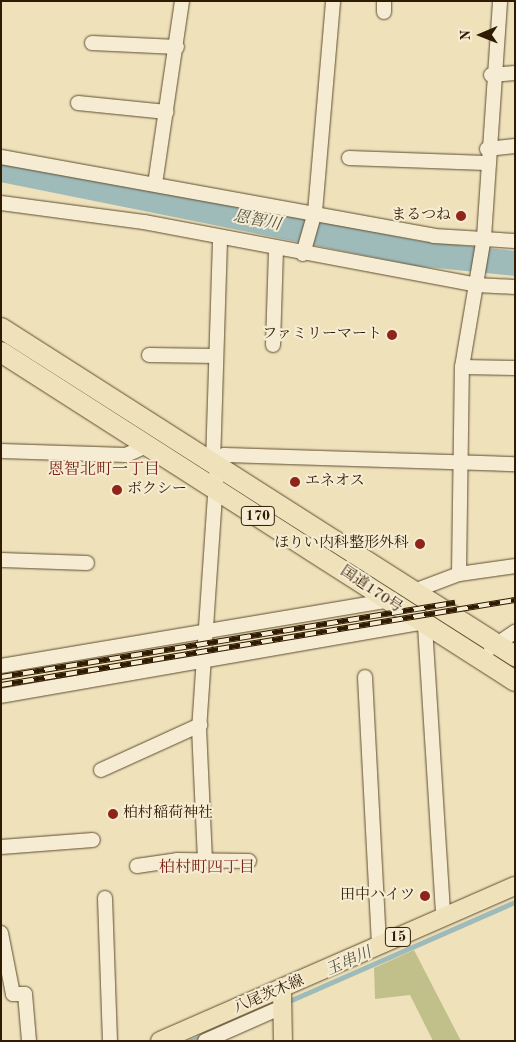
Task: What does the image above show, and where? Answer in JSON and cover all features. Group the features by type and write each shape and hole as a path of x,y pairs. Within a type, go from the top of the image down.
{"highway":[{"name":"国道170号","path":"1,328 515,656"},
{"name":"国道170号","path":"1,352 148,445 423,625 515,681"}],"main road":[{"name":"八尾茨木線","path":"160,1041 282,999 379,946 515,886"},
{"path":"282,999 283,1041"}],"street":[{"path":"155,184 177,47 182,1"},
{"path":"304,252 314,214 333,1"},
{"path":"458,574 462,367 478,282 483,239 491,76 500,1"},
{"path":"92,43 177,47"},
{"path":"491,76 515,73"},
{"path":"78,103 167,112"},
{"path":"348,158 486,156 515,146"},
{"path":"1,157 434,236 515,240"},
{"path":"1,204 144,222 276,249 515,287"},
{"path":"205,860 200,725 215,490 216,356 220,237"},
{"path":"273,345 276,249"},
{"path":"149,355 216,356"},
{"path":"462,367 515,368"},
{"path":"1,451 126,455 148,445"},
{"path":"215,465 224,455 515,464"},
{"path":"1,560 87,563"},
{"path":"414,592 458,574 515,566"},
{"path":"1,666 387,601"},
{"path":"1,696 423,625 444,916"},
{"path":"481,659 494,643 515,632"},
{"path":"365,677 379,946"},
{"path":"101,770 200,725"},
{"path":"1,847 93,840"},
{"path":"137,866 205,860 249,861"},
{"path":"105,898 110,1041"},
{"path":"1,933 7,995 25,994 29,1041"},
{"path":"205,1041 282,999"}],"shaded area":[{"path":"414,950 461,1041 433,1041 410,995 375,999 374,968"}],"waterway":[{"name":"恩智川","path":"1,169 417,253 515,263"},
{"name":"玉串川","path":"287,1002 515,902"},
{"name":"玉串川","path":"191,1041 204,1036"}],"railway":[{"path":"1,685 515,600"},
{"path":"1,677 455,603"}],"place":[{"name":"まるつね","path":"461,216"},
{"name":"ファミリーマート","path":"392,335"},
{"name":"エネオス","path":"295,482"},
{"name":"ボクシー","path":"117,490"},
{"name":"ほりい内科整形外科","path":"420,544"},
{"name":"柏村稲荷神社","path":"113,814"},
{"name":"田中ハイツ","path":"425,896"}],"district":[{"name":"恩智北町一丁目","path":"104,470"},
{"name":"柏村町四丁目","path":"207,868"}]}
